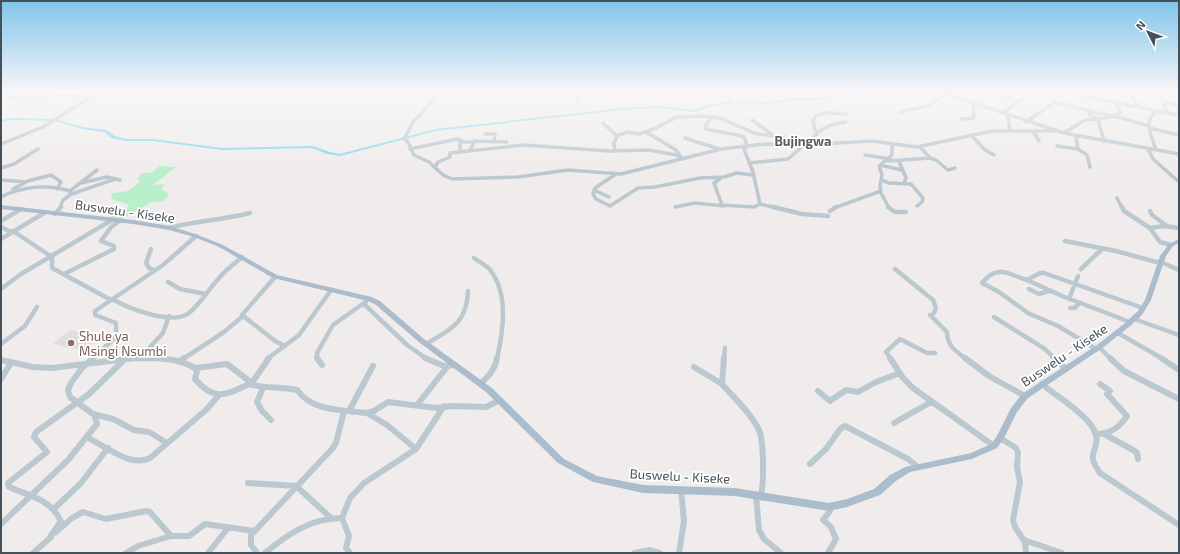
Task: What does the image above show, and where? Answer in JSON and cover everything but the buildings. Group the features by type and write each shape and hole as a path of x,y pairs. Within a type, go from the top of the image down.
{"main road":[{"name":"Buswelu - Kiseke","path":"1,207 44,213 121,220 168,228 196,236 221,246 275,276 378,303 426,344 480,383 500,400 561,461 596,479 643,489 736,492 829,506 867,497 878,492 901,472 972,456 994,446 1000,438 1014,410 1025,396 1118,333 1143,308 1161,263 1176,243"}],"street":[{"path":"1,144 58,118"},
{"path":"417,118 406,132 404,139 408,142 414,155 434,167 448,178 459,180 529,176 568,170 616,174 682,157 721,149 772,144 810,145 864,141 920,147 971,135 1010,131 1054,131"},
{"path":"615,151 614,143 617,136 627,132 637,135 675,118"},
{"path":"710,118 705,126 706,129 742,136 745,138 745,147 760,204"},
{"path":"714,118 734,123 754,132 803,145"},
{"path":"814,118 812,125 816,132"},
{"path":"961,119 974,118"},
{"path":"1008,118 1010,121 1010,131"},
{"path":"1015,118 1064,134 1179,154"},
{"path":"1026,122 1032,118"},
{"path":"1064,134 1085,120 1108,118"},
{"path":"1117,118 1179,135"},
{"path":"1150,118 1149,127 1156,150"},
{"path":"1100,119 1099,122 1104,141"},
{"path":"752,120 775,137"},
{"path":"810,145 810,141 816,132 840,122 846,122"},
{"path":"604,123 617,136"},
{"path":"1033,131 1039,141"},
{"path":"646,132 676,150 682,157"},
{"path":"485,134 495,134 494,141"},
{"path":"971,135 985,150 994,155"},
{"path":"1076,136 1078,149"},
{"path":"685,138 721,149"},
{"path":"410,149 457,139 463,142 507,142"},
{"path":"460,140 460,152"},
{"path":"470,151 472,149 473,142"},
{"path":"879,165 889,160 894,154 892,144"},
{"path":"434,167 438,162 450,157 449,153 516,145 615,151 648,150 682,157"},
{"path":"749,163 788,159 803,145"},
{"path":"1057,146 1078,149 1086,155 1090,167"},
{"path":"920,147 930,158"},
{"path":"1,168 14,164 38,149"},
{"path":"1148,149 1153,159 1179,182"},
{"path":"865,155 899,161 930,158 936,160 948,170 955,168"},
{"path":"899,161 906,178 904,183"},
{"path":"879,165 902,170"},
{"path":"879,165 881,180 879,187 885,202 892,212 906,212"},
{"path":"55,214 62,206 62,200 96,170"},
{"path":"724,206 720,202 717,187 714,183 724,177 737,173 753,175"},
{"path":"616,174 611,179 595,188 594,198 612,206 625,195 638,188 655,187 700,178 724,177"},
{"path":"1,197 26,182 52,175 61,182 57,189"},
{"path":"81,183 107,177 120,180"},
{"path":"9,193 27,188 57,189 70,193 90,188 101,182 114,179"},
{"path":"1,180 26,182"},
{"path":"881,180 889,183 904,183 913,186 923,198 922,202 917,206"},
{"path":"594,190 609,198"},
{"path":"830,211 846,201 873,196 881,191"},
{"path":"1117,198 1124,211 1150,228 1158,240 1176,243"},
{"path":"675,207 698,203 754,207 760,204 802,214 828,216"},
{"path":"1,221 21,209"},
{"path":"1150,211 1152,215 1167,226"},
{"path":"1,239 44,213"},
{"path":"168,228 186,223 225,219 250,213"},
{"path":"1,289 21,274 52,257 112,220"},
{"path":"64,274 114,249 114,246 101,241 111,227 121,220"},
{"path":"1150,228 1167,226 1179,228"},
{"path":"1,227 12,232 52,257"},
{"path":"167,443 149,432 134,430 113,419 94,414 70,397 68,390 76,376 85,366 116,337 116,322 94,314 97,309 143,280 154,270 176,255 196,236"},
{"path":"1065,241 1116,251 1161,263 1179,270"},
{"path":"151,249 146,263 149,268 154,270"},
{"path":"1081,270 1102,249"},
{"path":"52,257 52,268 127,308 169,316 188,314 242,257"},
{"path":"474,258 491,270 499,288 503,309 503,329 495,367 490,375 480,383"},
{"path":"895,269 933,300 936,308 932,314 947,332 946,340 950,346 989,376 1025,396"},
{"path":"1179,335 1079,303 1050,291 1014,273 1004,271 991,275 982,283 999,292 1028,313 1058,326 1097,348 1124,371 1179,399"},
{"path":"1027,280 1042,272 1143,308"},
{"path":"179,361 224,332 243,316 248,306 275,276"},
{"path":"1069,299 1078,276"},
{"path":"168,282 180,289 206,294"},
{"path":"1029,289 1039,294 1050,291"},
{"path":"196,368 198,371 195,379 199,385 219,395 226,395 252,384 267,359 299,335 331,290"},
{"path":"426,344 452,329 464,318 467,312 468,291"},
{"path":"322,365 316,357 317,353 333,325 366,301 403,343 430,360 447,366 455,365"},
{"path":"1070,308 1075,308 1079,303"},
{"path":"1,344 25,326 37,307"},
{"path":"141,357 163,333 169,316"},
{"path":"243,316 275,341 285,346"},
{"path":"994,317 1045,349 1066,369"},
{"path":"1118,333 1159,356 1179,370"},
{"path":"935,354 927,353 900,339 886,352 897,366 900,373 913,388 994,446"},
{"path":"722,384 725,348"},
{"path":"1,360 41,368 85,366 141,357 153,357 179,361 196,368 227,364 242,374 252,384 263,388 294,388 302,397 315,406 324,409 367,413 374,411 388,402 436,408 444,406 486,406 500,400"},
{"path":"50,538 61,521 55,508 39,498 30,496 9,487 8,483 46,454 47,451 34,437 36,432 79,403 125,359"},
{"path":"1,379 11,363"},
{"path":"257,553 251,545 250,540 254,531 285,501 296,486 336,443 346,411 373,366"},
{"path":"417,405 447,366"},
{"path":"694,368 722,384 740,404 744,412 759,431 764,474 764,484 759,495 759,530 764,539 781,553"},
{"path":"818,391 830,401 846,390 858,392 876,382 900,373"},
{"path":"1042,384 1084,418 1096,434 1091,457 1092,463 1100,473 1179,525"},
{"path":"1096,434 1111,432 1127,416 1122,408 1107,394 1110,390 1100,384"},
{"path":"263,388 257,400 263,413 271,420"},
{"path":"88,438 122,457 144,461 206,410 219,395"},
{"path":"894,423 931,402"},
{"path":"346,551 349,536 342,518 350,498 364,483 416,449 444,406"},
{"path":"367,413 387,425 416,449"},
{"path":"1,524 68,460 88,438 97,424 94,414"},
{"path":"810,464 826,449 841,428 845,426 908,459 918,467"},
{"path":"1104,434 1137,452 1138,459"},
{"path":"1000,438 1017,450 1016,467 1020,482 1013,520 1015,527 1024,540 1026,553"},
{"path":"55,508 81,483 108,448"},
{"path":"248,483 296,486 330,517"},
{"path":"679,553 684,521 681,490"},
{"path":"828,553 836,539 831,526 823,520 830,511 829,506"},
{"path":"33,553 72,518 86,512 106,520 141,512 150,512 171,536"},
{"path":"264,553 297,528 330,517 342,518"},
{"path":"126,553 138,546 171,536 189,536 203,525 209,523 228,528 254,531"},
{"path":"208,553 228,528"},
{"path":"1024,540 1062,553"},
{"path":"634,553 650,550 660,553"}],"shaded area":[{"path":"70,330 100,336 83,351 53,344"}],"green space":[{"path":"160,166 176,167 153,185 164,184 161,189 169,194 164,201 152,202 117,222 103,221 107,218 123,213 129,205 111,199 112,193 128,191 141,181 137,179 142,173 151,173"}],"waterway":[{"path":"1,121 13,119 55,120 82,128 105,131 113,137 126,140 153,140 222,149 313,147 329,153 340,155 436,130 544,118"}],"place":[{"name":"Shule ya Msingi Nsumbi","path":"71,343"}],"district":[{"name":"Bujingwa","path":"803,141"}]}
